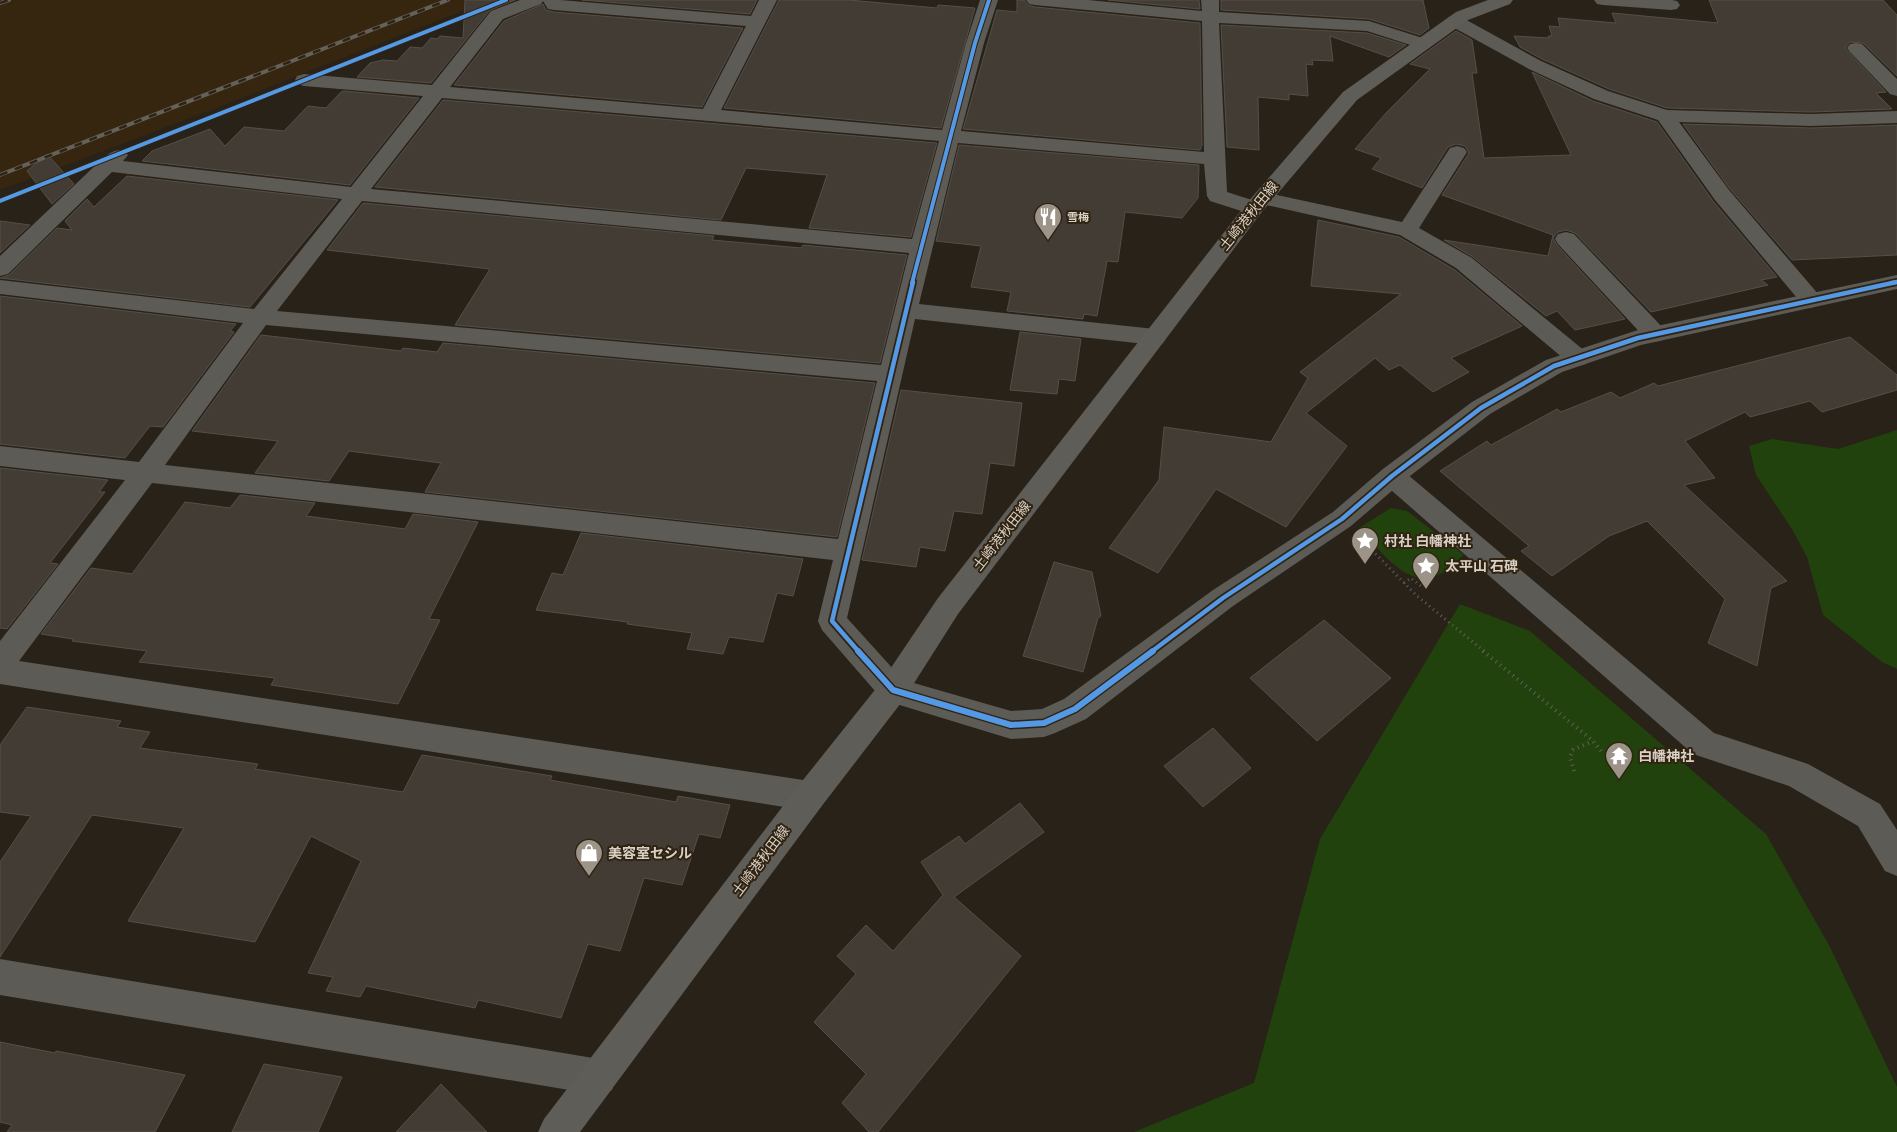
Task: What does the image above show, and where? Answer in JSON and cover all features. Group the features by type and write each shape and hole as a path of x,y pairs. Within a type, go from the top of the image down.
{"main road":[{"name":"土崎港秋田線","path":"557,1132 810,796 893,690 948,606 1258,203 1350,96 1462,16 1504,0"}],"street":[{"path":"0,663 145,473 260,317 497,15 536,0"},
{"path":"550,0 554,6 757,22"},
{"path":"709,115 768,0"},
{"path":"989,0 975,42 921,247 832,621 893,690 1011,725 1044,723 1075,709 1223,598 1342,519 1392,476 1481,408 1554,366 1655,334 1897,282"},
{"path":"1035,0 1210,8 1369,26 1423,44"},
{"path":"1604,0 1670,5"},
{"path":"1210,8 1214,159 1217,196 1407,230 1464,263 1578,358"},
{"path":"1455,21 1535,65 1600,95 1665,116 1811,120 1897,117"},
{"path":"1856,48 1897,90"},
{"path":"304,80 1214,159"},
{"path":"1665,116 1722,196 1811,300"},
{"path":"1407,230 1457,152"},
{"path":"0,270 113,160 357,194 921,247"},
{"path":"1566,239 1655,334"},
{"path":"0,287 260,317 891,374"},
{"path":"906,310 1155,337"},
{"path":"0,456 849,551"},
{"path":"1392,476 1704,744 1797,774 1869,815 1897,860"},
{"path":"0,671 810,796"},
{"path":"0,977 599,1077"}],"path":[{"path":"364,56 453,21"},
{"path":"113,160 304,80"},
{"path":"0,201 45,183"},
{"path":"1342,519 1416,595 1593,741 1601,751"},
{"path":"1404,583 1411,578 1422,586"},
{"path":"1574,771 1570,757 1573,750 1593,741"}],"shaded area":[{"path":"0,0 490,0 211,110 0,190"}],"green space":[{"path":"1897,430 1897,669 1882,662 1823,615 1807,557 1792,529 1756,475 1749,446 1772,439 1838,449"},
{"path":"1391,508 1407,511 1464,555 1436,576 1414,577 1403,571 1383,555 1359,528"},
{"path":"1460,604 1530,631 1766,834 1830,947 1897,1087 1897,1132 1134,1132 1254,1083 1320,839"}],"building":[{"path":"465,0 515,0 490,10 431,83 357,77 370,63 383,60 397,61 410,47 422,48 431,38 437,39 440,36 463,38"},
{"path":"582,0 757,0 750,14"},
{"path":"779,0 849,0 937,8 938,5 975,8 941,128 724,108"},
{"path":"1017,0 1024,0 1028,5 1035,7 1200,23 1202,145 1200,150 963,129 997,10 1017,12"},
{"path":"1108,0 1199,0 1200,9"},
{"path":"1221,0 1423,0 1429,28 1420,35 1369,19 1221,10"},
{"path":"1709,0 1883,0 1897,15 1897,76 1863,43 1850,42 1845,48 1886,92 1876,93 1892,109 1811,112 1667,108 1609,89 1542,59 1520,47 1514,36 1549,38 1548,36 1552,36 1549,26 1560,27 1558,18 1616,23 1612,13 1718,23"},
{"path":"543,4 546,10 554,12 743,28 702,107 454,85 504,21"},
{"path":"1221,25 1367,33 1406,45 1389,57 1330,36 1333,61 1312,60 1313,65 1306,64 1308,96 1289,94 1289,100 1258,97 1259,150 1227,147"},
{"path":"1456,31 1472,40 1477,73 1472,73 1484,158 1571,155 1532,72 1593,101 1657,122 1713,201 1777,277 1761,280 1768,285 1651,312 1575,233 1566,230 1558,232 1553,238 1557,245 1625,319 1575,330 1557,311 1546,316 1473,257 1444,240 1548,256 1553,235 1442,195 1469,153 1465,146 1456,144 1448,147 1422,188 1372,169 1381,158 1355,149 1386,113 1430,69 1410,64"},
{"path":"344,91 419,98 350,185 142,161 152,151 210,129 225,146 244,127 284,131 308,106 326,108"},
{"path":"443,100 937,143 911,237 809,228 827,175 746,168 721,220 375,187"},
{"path":"1683,124 1811,128 1897,125 1897,255 1792,260 1730,189"},
{"path":"959,145 1199,165 1198,198 1182,218 1125,212 1118,262 1107,261 1097,316 1084,314 1083,319 1007,311 1011,292 971,287 981,246 936,241"},
{"path":"47,154 74,184 52,204 27,171"},
{"path":"127,176 338,200 250,307 0,278 9,275 57,228 72,230 65,221 87,199 94,207"},
{"path":"363,203 714,236 712,240 801,248 803,245 907,255 880,363 455,325 490,269 327,250"},
{"path":"1318,220 1399,237 1455,270 1522,326 1451,358 1469,372 1433,392 1400,365 1389,370 1375,358 1306,413 1347,446 1286,527 1216,489 1158,573 1109,548 1159,480 1164,427 1271,442 1308,378 1300,372 1401,294 1311,286"},
{"path":"0,221 30,225 0,253"},
{"path":"0,296 236,324 230,331 234,332 163,427 150,426 125,458 0,444"},
{"path":"1020,332 1081,339 1075,381 1059,379 1057,394 1010,390"},
{"path":"261,335 401,351 403,348 437,352 443,343 875,383 837,537 425,492 441,463 349,451 329,481 255,473 278,441 192,431"},
{"path":"1850,337 1897,375 1897,390 1822,412 1810,401 1750,417 1745,412 1685,441 1715,478 1684,485 1787,581 1771,588 1757,666 1708,643 1725,599 1647,521 1609,536 1552,576 1521,551 1529,546 1440,471 1487,441 1491,445 1557,409 1561,412 1611,392 1620,398 1654,383 1658,386"},
{"path":"901,390 1022,403 1014,466 990,463 982,514 954,511 945,551 920,547 916,567 862,560"},
{"path":"0,468 108,480 99,492 105,492 50,563 58,564 7,629 0,628"},
{"path":"240,495 315,503 306,516 405,529 413,514 478,522 429,619 440,620 398,704 271,685 275,678 139,662 147,651 72,641 73,639 41,634 91,568 132,574 185,502 230,508"},
{"path":"581,533 803,559 793,596 777,593 763,642 729,637 723,654 687,649 692,633 627,624 628,622 536,610 552,573 563,575"},
{"path":"1054,562 1092,572 1101,616 1098,618 1083,672 1023,656"},
{"path":"1324,620 1391,678 1317,741 1250,678"},
{"path":"27,707 121,721 117,727 150,732 140,748 258,764 255,769 403,792 422,755 552,776 550,780 676,802 678,796 730,805 720,838 699,834 682,885 644,878 620,951 588,944 561,1018 478,1000 475,1008 366,986 360,997 326,991 333,977 308,973 361,861 311,836 255,942 128,921 184,828 92,815 0,957 0,862 31,816 0,812 0,745"},
{"path":"1213,728 1251,768 1203,807 1164,766"},
{"path":"1020,803 1044,832 954,897 1021,956 878,1132 869,1132 842,1103 866,1074 814,1022 856,974 837,956 866,925 893,951 943,895 921,862 959,836 965,844"},
{"path":"0,1042 185,1075 155,1132 7,1132 12,1125 0,1122"},
{"path":"264,1064 342,1077 318,1132 232,1132"},
{"path":"441,1084 487,1132 396,1132"}],"railway":[{"path":"0,3 9,0"},
{"path":"0,175 448,0"}],"cycle path":[{"path":"0,201 506,0"},
{"path":"989,0 975,43 921,247 832,621 893,690 1011,725 1044,723 1075,709 1223,598 1342,519 1392,476 1481,408 1554,366 1638,338 1897,282"}],"place":[{"name":"雪梅","path":"1048,241"},
{"name":"村社 白幡神社","path":"1365,565"},
{"name":"太平山 石碑","path":"1426,590"},
{"name":"白幡神社","path":"1619,780"},
{"name":"美容室セシル","path":"589,877"}]}
